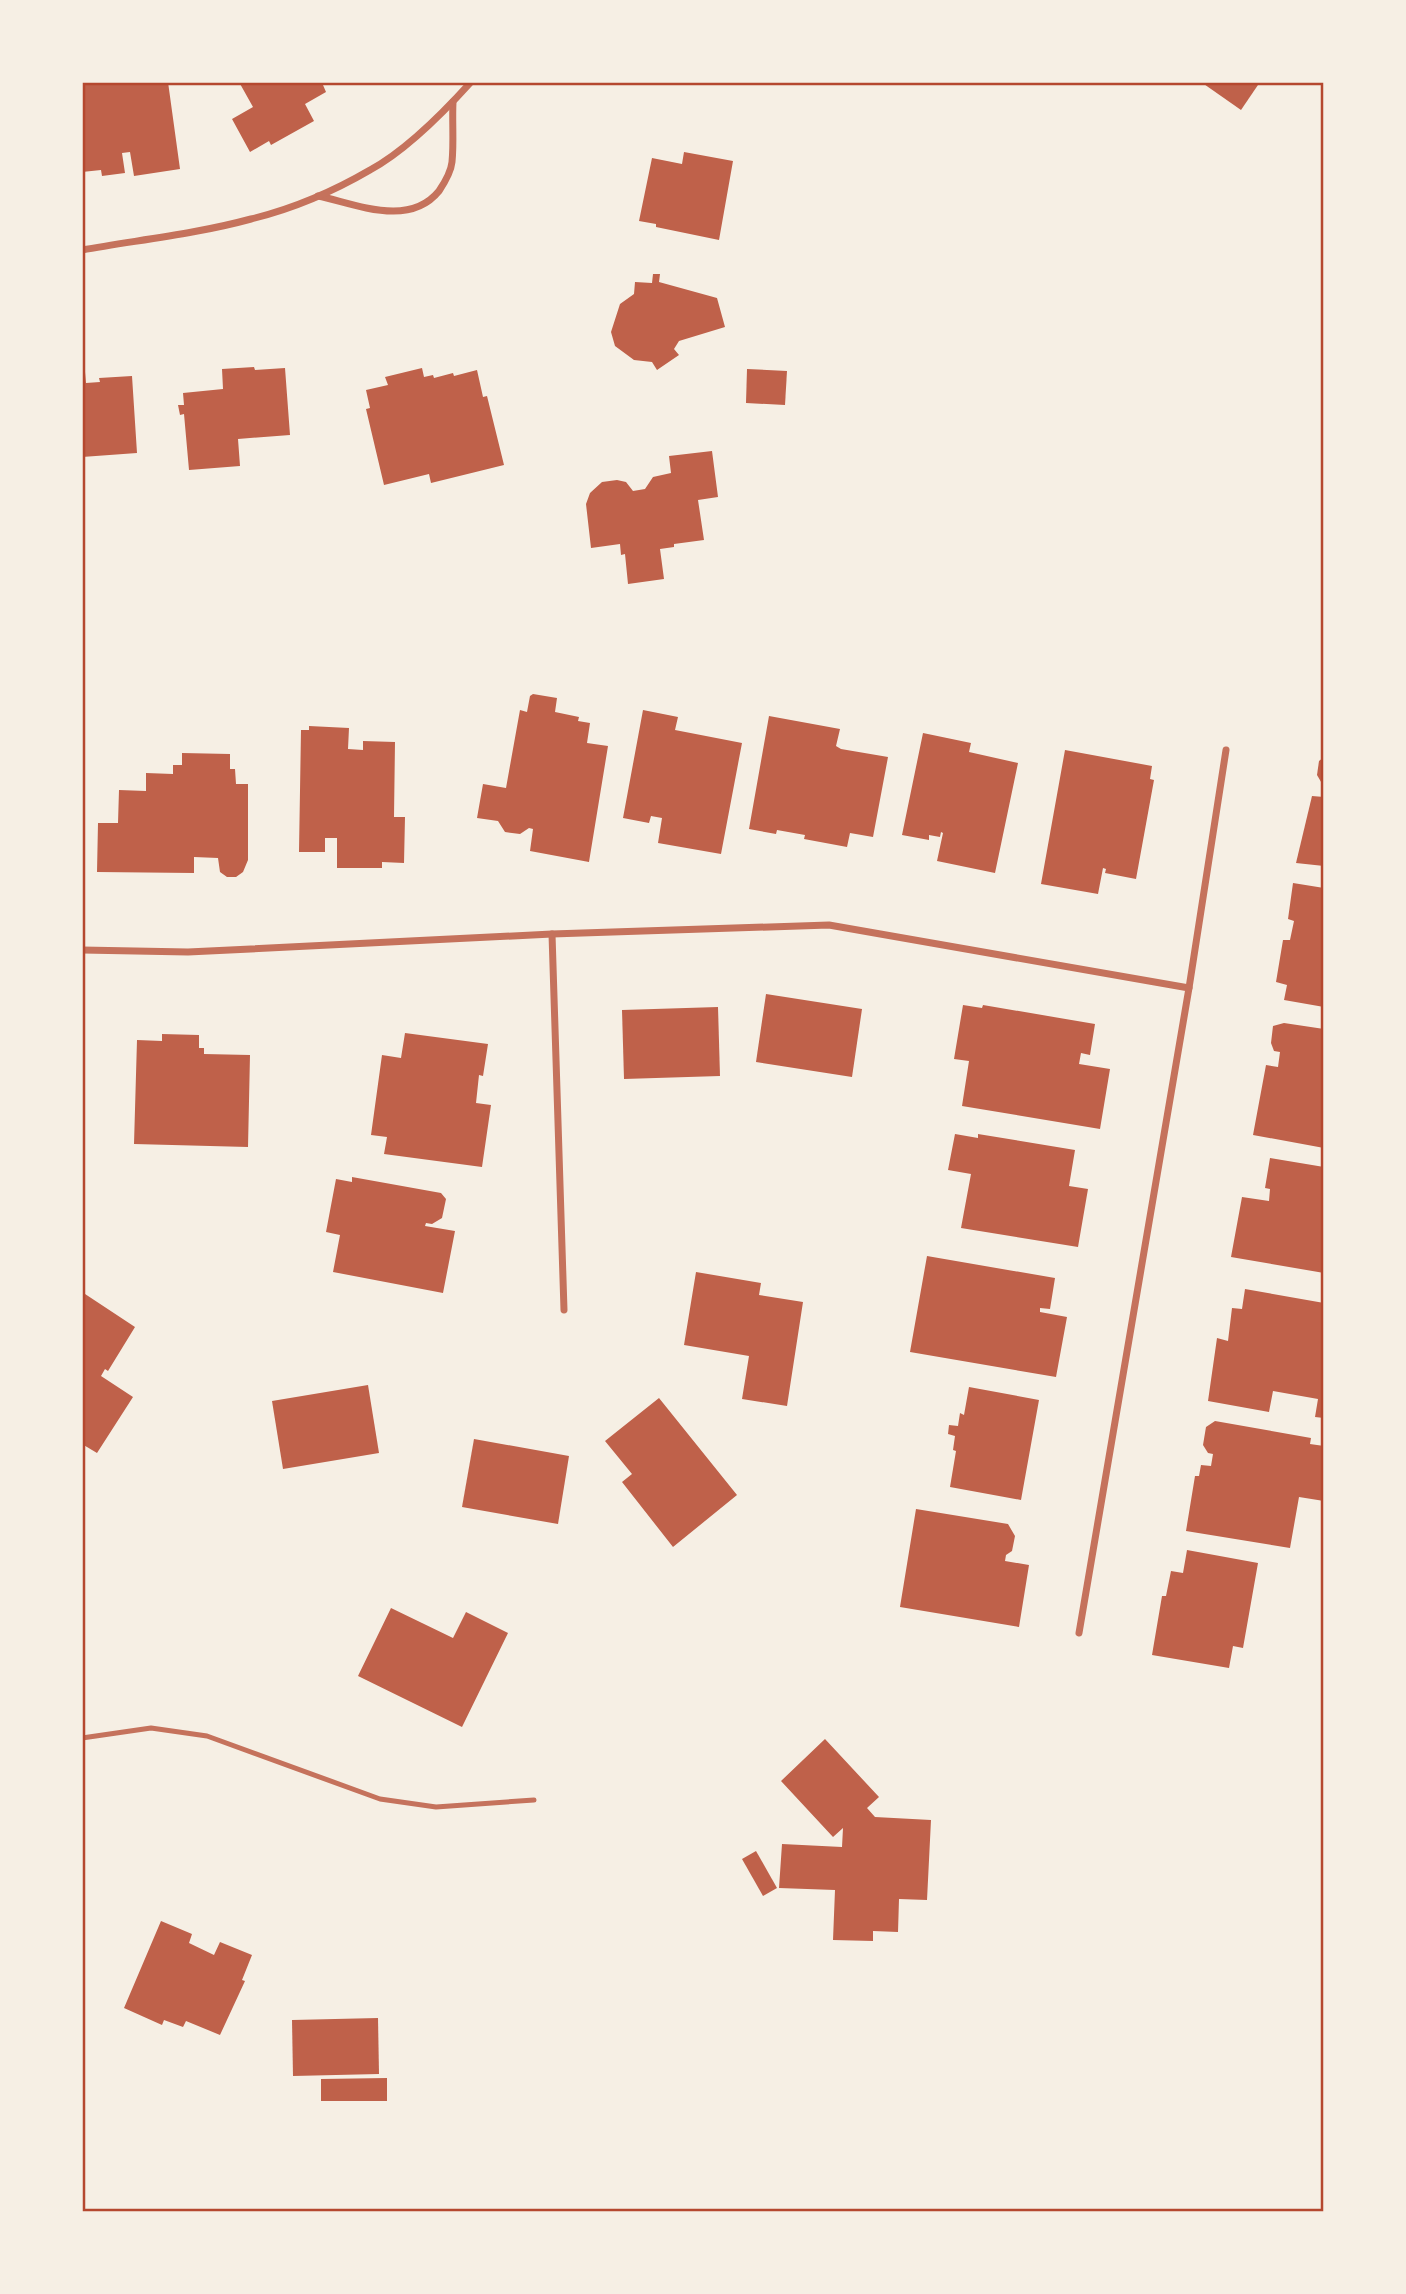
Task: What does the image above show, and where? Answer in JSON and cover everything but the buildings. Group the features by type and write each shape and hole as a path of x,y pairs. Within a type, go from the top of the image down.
{"street":[{"path":"82,250 252,219 317,196 372,170 417,135 471,82"},
{"path":"317,196 401,212 415,209 433,198 445,182 452,163 453,102"},
{"path":"1079,1633 1189,988 1226,750"},
{"path":"82,950 188,952 552,934 829,925 1189,988"},
{"path":"552,934 564,1310"}],"lane":[{"path":"82,1738 150,1728 206,1736 380,1799 436,1807 534,1800"}]}
